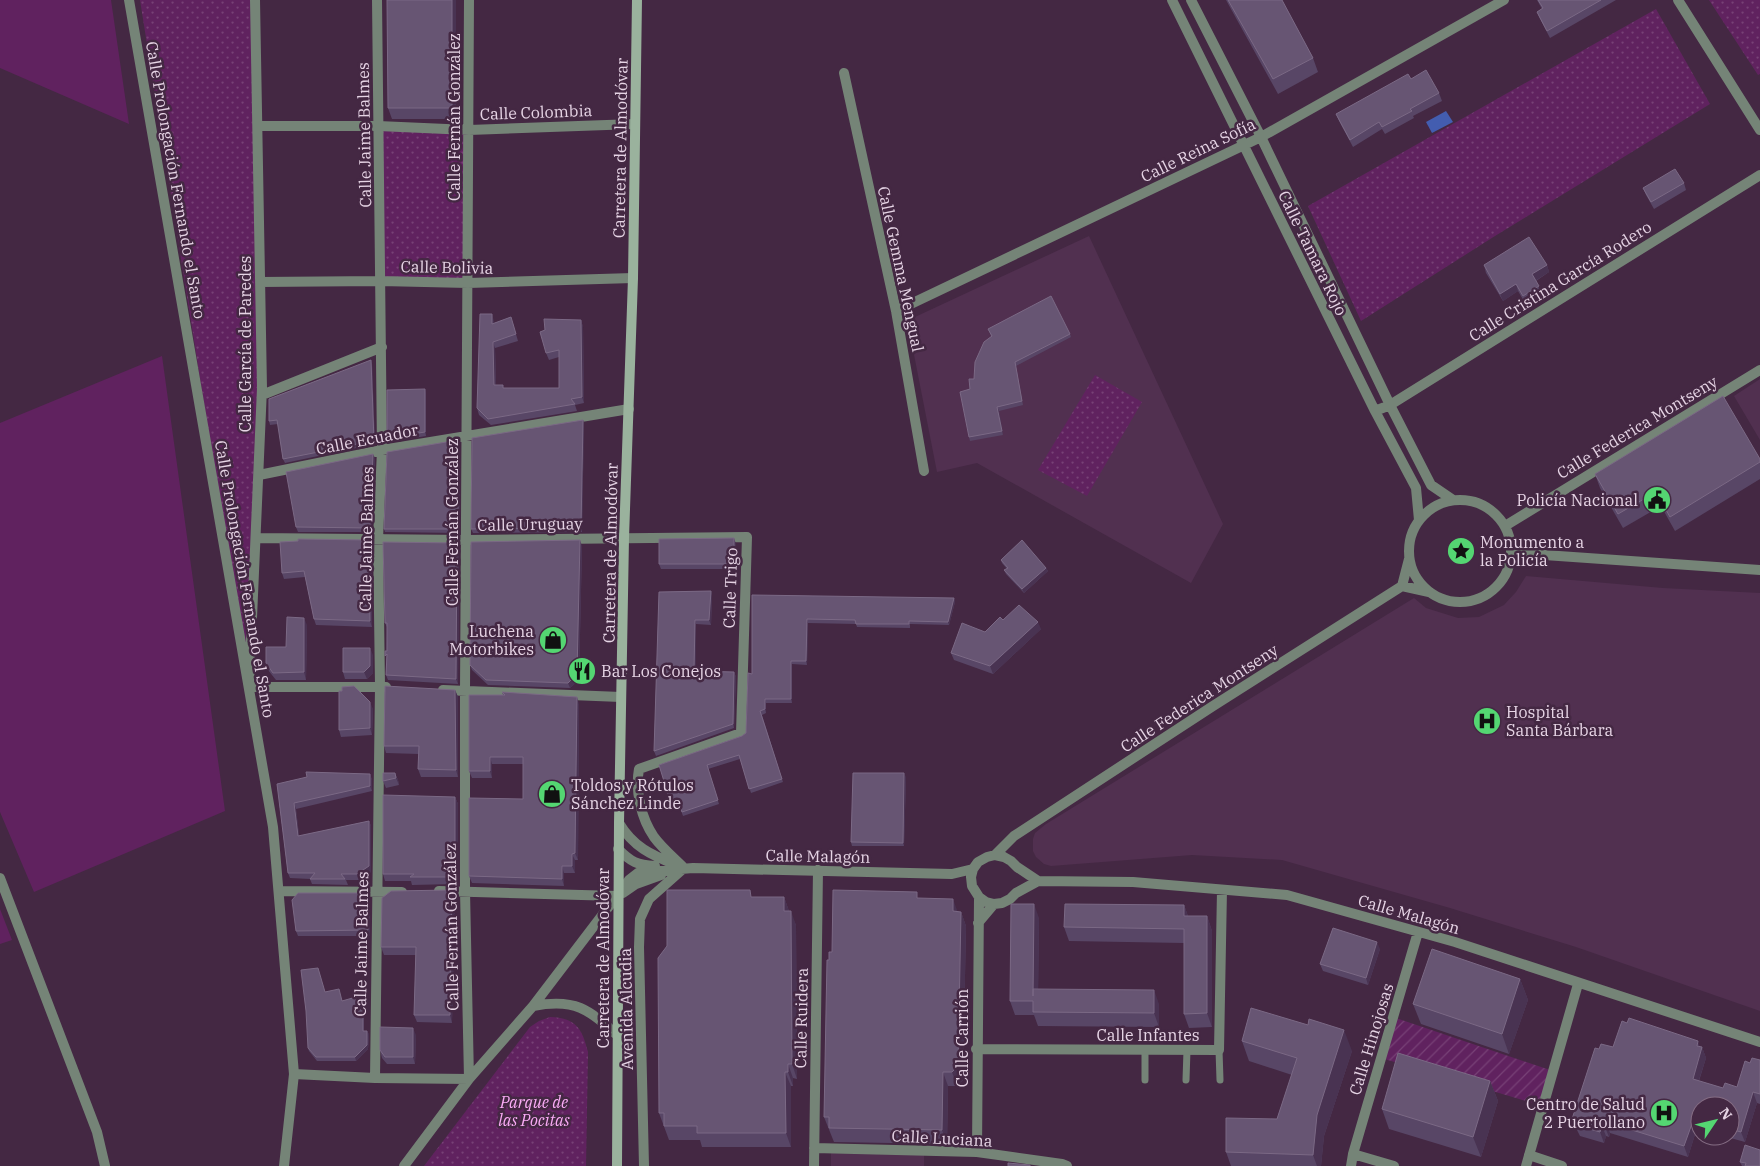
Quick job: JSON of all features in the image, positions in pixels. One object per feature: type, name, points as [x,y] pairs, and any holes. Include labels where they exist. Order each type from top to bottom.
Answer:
[{"type":"main road","name":"Carretera de Almodóvar","points":[[617,1166],[618,849],[624,538],[633,278],[637,0]]},
{"type":"street","name":"Calle Prolongación Fernando el Santo","points":[[129,0],[273,827],[294,1074],[284,1166]]},
{"type":"street","name":"Calle García de Paredes","points":[[249,687],[262,395],[255,0]]},
{"type":"street","name":"Calle Jaime Balmes","points":[[375,1078],[380,686],[378,539],[382,450],[377,0]]},
{"type":"street","name":"Calle Fernán González","points":[[469,0],[465,691],[465,891],[469,1079]]},
{"type":"street","name":"Calle Tamara Rojo","points":[[1172,0],[1374,411],[1416,488],[1419,520]]},
{"type":"street","name":"Calle Tamara Rojo","points":[[1191,0],[1431,485],[1453,500]]},
{"type":"street","name":"Calle Reina Sofía","points":[[896,311],[1260,137],[1504,0]]},
{"type":"street","points":[[1678,0],[1760,130]]},
{"type":"street","name":"Calle Gemma Mengual","points":[[844,73],[896,311],[924,471]]},
{"type":"street","name":"Calle Colombia","points":[[258,126],[378,126],[469,130],[635,124]]},
{"type":"street","name":"Calle Cristina García Rodero","points":[[1374,411],[1390,405],[1760,175]]},
{"type":"street","name":"Calle Bolivia","points":[[260,282],[381,281],[468,283],[633,278]]},
{"type":"street","points":[[262,395],[382,347]]},
{"type":"street","name":"Calle Federica Montseny","points":[[1505,526],[1760,370]]},
{"type":"street","name":"Calle Ecuador","points":[[258,475],[382,450],[629,409]]},
{"type":"street","points":[[1453,500],[1473,502],[1491,510],[1505,526],[1511,545],[1510,565],[1501,583],[1486,596],[1467,603],[1447,601],[1429,592],[1402,586],[1409,558],[1410,538],[1419,520],[1434,507],[1453,500]]},
{"type":"street","name":"Calle Trigo","points":[[624,538],[747,536],[741,733],[639,769],[637,781],[644,818],[654,837],[684,868]]},
{"type":"street","name":"Calle Uruguay","points":[[256,538],[467,540],[624,538]]},
{"type":"street","points":[[1511,545],[1530,554],[1760,570]]},
{"type":"street","points":[[1510,565],[1530,554]]},
{"type":"street","points":[[1409,558],[1416,577],[1429,592]]},
{"type":"street","name":"Calle Federica Montseny","points":[[995,855],[1014,836],[1402,586]]},
{"type":"street","points":[[249,687],[380,686],[399,688]]},
{"type":"street","points":[[436,690],[621,697]]},
{"type":"street","name":"Calle Malagón","points":[[619,823],[626,835],[649,854],[684,868]]},
{"type":"street","points":[[1014,836],[1014,864],[1020,877],[1016,893]]},
{"type":"street","name":"Calle Malagón","points":[[618,849],[630,861],[643,866],[952,874],[973,869],[978,862],[995,855]]},
{"type":"street","points":[[995,855],[1004,856],[1038,881]]},
{"type":"street","name":"Calle Malagón","points":[[404,1166],[469,1079],[533,1006],[629,880],[638,873],[684,868]]},
{"type":"street","name":"Avenida Alcudia","points":[[644,1166],[640,920],[649,899],[684,868]]},
{"type":"street","points":[[972,886],[973,869]]},
{"type":"street","name":"Calle Ruidera","points":[[814,1166],[818,870]]},
{"type":"street","name":"Calle Malagón","points":[[952,874],[972,886],[979,897]]},
{"type":"street","points":[[0,878],[97,1132],[104,1166]]},
{"type":"street","name":"Calle Malagón","points":[[994,904],[1010,899],[1016,893],[1038,881],[1133,882],[1287,895],[1455,942],[1578,984],[1760,1042]]},
{"type":"street","name":"Calle Infantes","points":[[976,1049],[1219,1050],[1222,890]]},
{"type":"street","points":[[279,891],[465,891],[618,896]]},
{"type":"street","points":[[978,923],[994,904],[986,902],[979,897]]},
{"type":"street","name":"Calle Carrión","points":[[977,1152],[976,1049],[979,897]]},
{"type":"street","name":"Calle Hinojosas","points":[[1351,1166],[1418,932]]},
{"type":"street","points":[[1526,1166],[1578,984]]},
{"type":"street","points":[[533,1006],[552,1002],[578,1007],[593,1014],[618,1036]]},
{"type":"street","points":[[294,1074],[375,1078],[469,1079]]},
{"type":"street","name":"Calle Luciana","points":[[814,1148],[977,1152],[1064,1165]]},
{"type":"street","points":[[1353,1154],[1394,1166]]},
{"type":"street","points":[[1529,1155],[1562,1166]]},
{"type":"lane","points":[[1145,1050],[1145,1080]]},
{"type":"lane","points":[[1186,1080],[1187,1050]]},
{"type":"lane","points":[[1219,1050],[1220,1080]]},
{"type":"shaded area","points":[[1089,236],[1223,524],[1191,583],[977,463],[937,472],[909,329],[915,317]]},
{"type":"shaded area","points":[[1760,379],[1760,440],[1734,396]]},
{"type":"shaded area","name":"Hospital Santa Bárbara","points":[[1526,576],[1663,588],[1760,593],[1760,1011],[1576,947],[1450,908],[1282,860],[1192,855],[1051,866],[1044,864],[1036,857],[1033,851],[1033,839],[1035,833],[1046,824],[1414,598],[1426,608],[1458,618],[1479,617],[1504,605],[1516,592]]},
{"type":"shaded area","points":[[831,1153],[924,1155],[924,1166],[831,1166]]},
{"type":"green space","points":[[0,0],[111,0],[129,124],[0,68]]},
{"type":"green space","points":[[140,0],[255,0],[260,282],[249,687]]},
{"type":"green space","points":[[1709,0],[1760,0],[1760,74],[1758,75]]},
{"type":"green space","points":[[1656,9],[1710,104],[1361,321],[1308,206]]},
{"type":"green space","points":[[378,126],[469,130],[468,283],[381,281]]},
{"type":"green space","points":[[162,356],[225,811],[34,892],[0,812],[0,423]]},
{"type":"green space","points":[[1095,375],[1142,402],[1087,496],[1038,470]]},
{"type":"green space","points":[[0,909],[12,940],[0,944]]},
{"type":"green space","name":"Parque de las Pocitas","points":[[550,1017],[572,1022],[580,1031],[588,1052],[586,1166],[424,1166],[530,1027]]},
{"type":"green space","points":[[1393,1017],[1553,1071],[1543,1106],[1381,1058]]},
{"type":"water","points":[[1446,111],[1453,122],[1432,133],[1426,122]]},
{"type":"building","points":[[387,0],[452,0],[452,108],[388,108]]},
{"type":"building","points":[[1228,0],[1282,0],[1313,58],[1273,79]]},
{"type":"building","points":[[1538,0],[1601,0],[1547,31],[1537,12],[1543,8]]},
{"type":"building","points":[[1426,70],[1439,93],[1410,109],[1412,111],[1382,127],[1379,122],[1350,140],[1336,114],[1408,74],[1411,79]]},
{"type":"building","points":[[1675,169],[1684,183],[1651,202],[1643,188]]},
{"type":"building","points":[[1529,237],[1547,265],[1532,274],[1539,286],[1523,296],[1516,284],[1500,294],[1484,265]]},
{"type":"building","points":[[1051,296],[1070,334],[1015,362],[1022,401],[997,407],[1002,431],[969,437],[960,392],[970,389],[969,379],[974,379],[975,362],[984,342],[992,336],[988,329]]},
{"type":"building","points":[[480,314],[492,314],[492,324],[511,317],[516,334],[493,342],[494,385],[503,385],[503,388],[559,388],[559,350],[546,353],[540,332],[545,330],[544,319],[581,320],[582,397],[571,399],[575,404],[488,419],[477,408]]},
{"type":"building","points":[[371,360],[374,441],[283,459],[277,420],[269,421],[269,399]]},
{"type":"building","points":[[425,389],[425,432],[387,438],[387,390]]},
{"type":"building","points":[[1723,396],[1760,462],[1670,517],[1656,492],[1618,514],[1595,474]]},
{"type":"building","points":[[583,420],[581,528],[471,529],[472,438]]},
{"type":"building","points":[[458,440],[458,529],[384,529],[387,452]]},
{"type":"building","points":[[373,454],[370,528],[296,527],[286,472]]},
{"type":"building","points":[[734,538],[734,564],[659,564],[659,539]]},
{"type":"building","points":[[298,539],[369,540],[370,621],[314,619],[304,571],[282,573],[280,542],[298,541]]},
{"type":"building","points":[[580,540],[577,674],[568,683],[486,680],[470,665],[471,542]]},
{"type":"building","points":[[1022,540],[1046,568],[1022,589],[1004,570],[1008,568],[1001,560]]},
{"type":"building","points":[[383,542],[457,543],[456,679],[386,675],[387,623],[385,623]]},
{"type":"building","points":[[711,591],[709,620],[695,620],[694,671],[734,672],[733,724],[654,751],[659,592]]},
{"type":"building","points":[[752,595],[954,598],[948,622],[909,621],[909,624],[856,624],[855,620],[807,619],[806,661],[791,661],[791,699],[765,699],[765,709],[760,711],[782,779],[749,789],[739,755],[707,765],[718,800],[682,812],[678,802],[671,804],[659,765],[746,733],[748,673],[752,674]]},
{"type":"building","points":[[1019,605],[1038,622],[990,666],[951,653],[962,623],[985,632],[1000,617],[1003,620]]},
{"type":"building","points":[[287,617],[304,618],[304,672],[273,673],[266,663],[266,647],[286,647]]},
{"type":"building","points":[[343,648],[370,648],[370,666],[364,672],[343,672]]},
{"type":"building","points":[[354,686],[370,702],[370,728],[339,730],[339,691],[342,691],[342,687]]},
{"type":"building","points":[[385,686],[455,690],[456,770],[418,769],[419,746],[384,746]]},
{"type":"building","points":[[502,692],[577,697],[575,853],[572,854],[572,866],[562,866],[562,879],[469,876],[469,798],[523,799],[523,757],[490,757],[490,771],[469,771],[469,695],[505,695]]},
{"type":"building","points":[[306,772],[370,774],[370,786],[294,803],[298,836],[369,821],[369,866],[357,874],[341,874],[345,879],[310,879],[315,873],[288,873],[277,784],[307,777]]},
{"type":"building","points":[[383,773],[395,773],[396,778],[383,781]]},
{"type":"building","points":[[853,773],[904,773],[903,843],[851,842]]},
{"type":"building","points":[[383,795],[455,797],[455,875],[453,877],[410,877],[414,874],[383,874]]},
{"type":"building","points":[[452,890],[450,1015],[414,1015],[416,947],[381,947],[382,898],[391,891]]},
{"type":"building","points":[[667,890],[750,890],[751,897],[784,897],[784,911],[791,911],[792,1064],[788,1064],[788,1072],[785,1072],[786,1133],[697,1133],[697,1126],[664,1126],[664,1113],[659,1113],[658,958],[667,946]]},
{"type":"building","points":[[833,890],[917,892],[917,898],[953,899],[953,911],[961,912],[958,1066],[952,1072],[943,1072],[942,1130],[829,1128],[829,1117],[824,1117],[827,960],[829,960],[829,952],[832,952]]},
{"type":"building","points":[[298,893],[358,893],[368,905],[368,930],[296,931],[292,900]]},
{"type":"building","points":[[1011,904],[1034,904],[1033,989],[1154,990],[1154,1013],[1033,1012],[1033,1001],[1010,1001]]},
{"type":"building","points":[[1065,904],[1184,905],[1184,916],[1207,916],[1207,1013],[1184,1014],[1184,929],[1064,927]]},
{"type":"building","points":[[1333,928],[1377,942],[1366,978],[1320,964]]},
{"type":"building","points":[[1432,949],[1520,979],[1502,1034],[1413,1004]]},
{"type":"building","points":[[318,968],[325,992],[339,989],[342,1001],[363,995],[363,1031],[367,1031],[367,1045],[355,1057],[316,1057],[308,1048],[301,970]]},
{"type":"building","points":[[1251,1008],[1308,1025],[1309,1019],[1344,1030],[1317,1115],[1313,1155],[1226,1152],[1226,1118],[1277,1119],[1297,1058],[1242,1041]]},
{"type":"building","points":[[1629,1018],[1698,1041],[1697,1046],[1702,1047],[1693,1079],[1723,1088],[1725,1083],[1737,1087],[1745,1061],[1750,1063],[1752,1058],[1760,1060],[1760,1094],[1753,1092],[1741,1132],[1740,1096],[1690,1096],[1690,1129],[1684,1146],[1606,1122],[1605,1127],[1602,1126],[1600,1132],[1576,1125],[1577,1120],[1572,1119],[1595,1048],[1599,1049],[1601,1044],[1613,1047],[1622,1021],[1627,1023]]},
{"type":"building","points":[[380,1027],[413,1028],[413,1057],[385,1057],[380,1050]]},
{"type":"building","points":[[1398,1053],[1490,1081],[1473,1137],[1382,1109]]},
{"type":"building","points":[[1745,1145],[1760,1150],[1760,1166],[1745,1166],[1746,1163],[1740,1162]]},
{"type":"building","points":[[1008,1163],[1030,1165],[1030,1166],[1008,1166]]},
{"type":"place","name":"Policía Nacional","points":[[1657,500]]},
{"type":"place","name":"Monumento a la Policía","points":[[1461,551]]},
{"type":"place","name":"Luchena Motorbikes","points":[[553,640]]},
{"type":"place","name":"Bar Los Conejos","points":[[582,671]]},
{"type":"place","name":"Hospital Santa Bárbara","points":[[1487,721]]},
{"type":"place","name":"Toldos y Rótulos Sánchez Linde","points":[[552,794]]},
{"type":"place","name":"Centro de Salud 2 Puertollano","points":[[1664,1113]]}]
